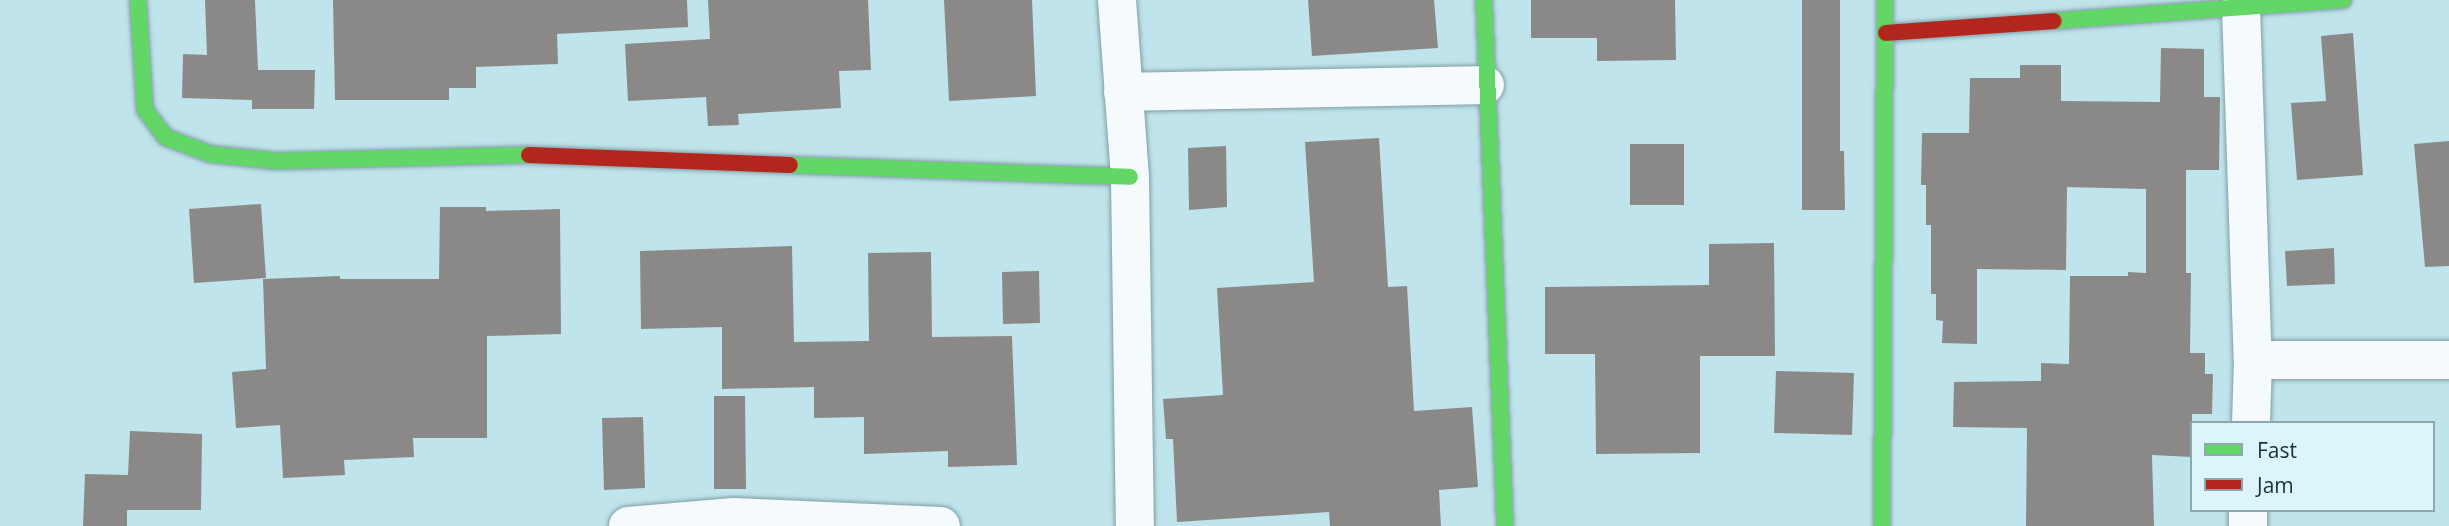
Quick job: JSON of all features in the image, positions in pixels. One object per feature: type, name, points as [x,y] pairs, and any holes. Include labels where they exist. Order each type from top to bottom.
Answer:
[{"type":"street","points":[[138,0],[145,110],[165,137],[210,154],[276,161],[526,155],[1130,177]]},
{"type":"street","points":[[1117,0],[1130,177],[1135,526]]},
{"type":"street","points":[[1483,0],[1506,526]]},
{"type":"street","points":[[1882,526],[1885,0]]},
{"type":"street","points":[[1886,33],[2343,0]]},
{"type":"street","points":[[2241,7],[2253,360],[2251,421]]},
{"type":"street","points":[[1123,92],[1485,85]]},
{"type":"street","points":[[2253,360],[2449,360]]},
{"type":"street","points":[[628,526],[734,517],[941,526]]},
{"type":"building","points":[[205,0],[255,0],[258,70],[315,70],[314,109],[252,109],[252,100],[182,98],[183,54],[207,55]]},
{"type":"building","points":[[333,0],[687,0],[688,27],[557,34],[558,64],[476,67],[476,88],[449,88],[449,100],[335,100]]},
{"type":"building","points":[[708,0],[868,0],[871,70],[839,71],[841,108],[738,114],[739,125],[708,126],[706,97],[628,101],[625,44],[710,39]]},
{"type":"building","points":[[944,0],[1032,0],[1036,96],[949,101]]},
{"type":"building","points":[[1308,0],[1434,0],[1438,48],[1312,56]]},
{"type":"building","points":[[1531,0],[1675,0],[1676,60],[1597,61],[1597,38],[1531,38]]},
{"type":"building","points":[[1802,0],[1840,0],[1840,151],[1844,151],[1845,210],[1802,210]]},
{"type":"building","points":[[2353,33],[2363,175],[2297,180],[2291,103],[2326,101],[2321,36]]},
{"type":"building","points":[[2161,48],[2204,49],[2204,97],[2220,97],[2219,170],[2186,170],[2186,273],[2191,273],[2190,353],[2205,353],[2205,374],[2213,374],[2212,414],[2192,414],[2190,457],[2152,455],[2154,526],[2026,526],[2027,428],[1953,427],[1954,382],[2041,381],[2041,363],[2069,364],[2070,276],[2128,276],[2128,272],[2146,273],[2146,189],[2067,187],[2066,270],[1977,269],[1977,344],[1942,343],[1943,321],[1936,320],[1936,294],[1931,294],[1931,225],[1926,225],[1926,185],[1921,185],[1922,133],[1969,133],[1970,78],[2020,78],[2020,65],[2061,65],[2061,101],[2160,102]]},
{"type":"building","points":[[1379,138],[1388,287],[1407,286],[1414,411],[1472,407],[1478,487],[1439,490],[1441,526],[1330,526],[1329,512],[1177,522],[1173,439],[1166,439],[1163,399],[1223,395],[1217,288],[1314,282],[1305,142]]},
{"type":"building","points":[[2449,141],[2449,266],[2425,267],[2414,144]]},
{"type":"building","points":[[1630,144],[1684,144],[1684,205],[1630,205]]},
{"type":"building","points":[[1226,146],[1227,207],[1189,210],[1188,148]]},
{"type":"building","points":[[261,204],[266,278],[194,283],[189,209]]},
{"type":"building","points":[[440,207],[486,207],[486,211],[560,209],[561,334],[487,336],[487,438],[413,438],[414,457],[344,460],[345,475],[283,478],[280,425],[236,428],[232,372],[266,369],[263,279],[340,276],[340,279],[439,279]]},
{"type":"building","points":[[1774,243],[1775,356],[1700,356],[1700,453],[1596,454],[1595,354],[1545,354],[1545,287],[1709,285],[1709,244]]},
{"type":"building","points":[[792,246],[794,342],[869,341],[868,253],[931,252],[932,337],[1012,336],[1017,465],[948,467],[948,451],[864,454],[864,417],[814,418],[814,387],[722,389],[722,327],[641,329],[640,251]]},
{"type":"building","points":[[2334,248],[2335,284],[2287,286],[2285,251]]},
{"type":"building","points":[[1039,271],[1040,323],[1003,324],[1002,272]]},
{"type":"building","points":[[1776,371],[1854,373],[1852,435],[1774,433]]},
{"type":"building","points":[[714,396],[745,396],[746,489],[714,489]]},
{"type":"building","points":[[643,417],[645,488],[604,490],[602,418]]},
{"type":"building","points":[[130,431],[202,434],[201,510],[127,510],[127,526],[83,526],[85,474],[128,475]]},
{"type":"traffic: fast","points":[[138,0],[145,110],[165,137],[210,154],[276,161],[529,155]]},
{"type":"traffic: fast","points":[[1484,0],[1505,526]]},
{"type":"traffic: fast","points":[[1882,526],[1885,0]]},
{"type":"traffic: fast","points":[[2054,21],[2343,0]]},
{"type":"traffic: fast","points":[[790,165],[1130,177]]},
{"type":"traffic: jam","points":[[1886,33],[2054,21]]},
{"type":"traffic: jam","points":[[529,155],[790,165]]}]
